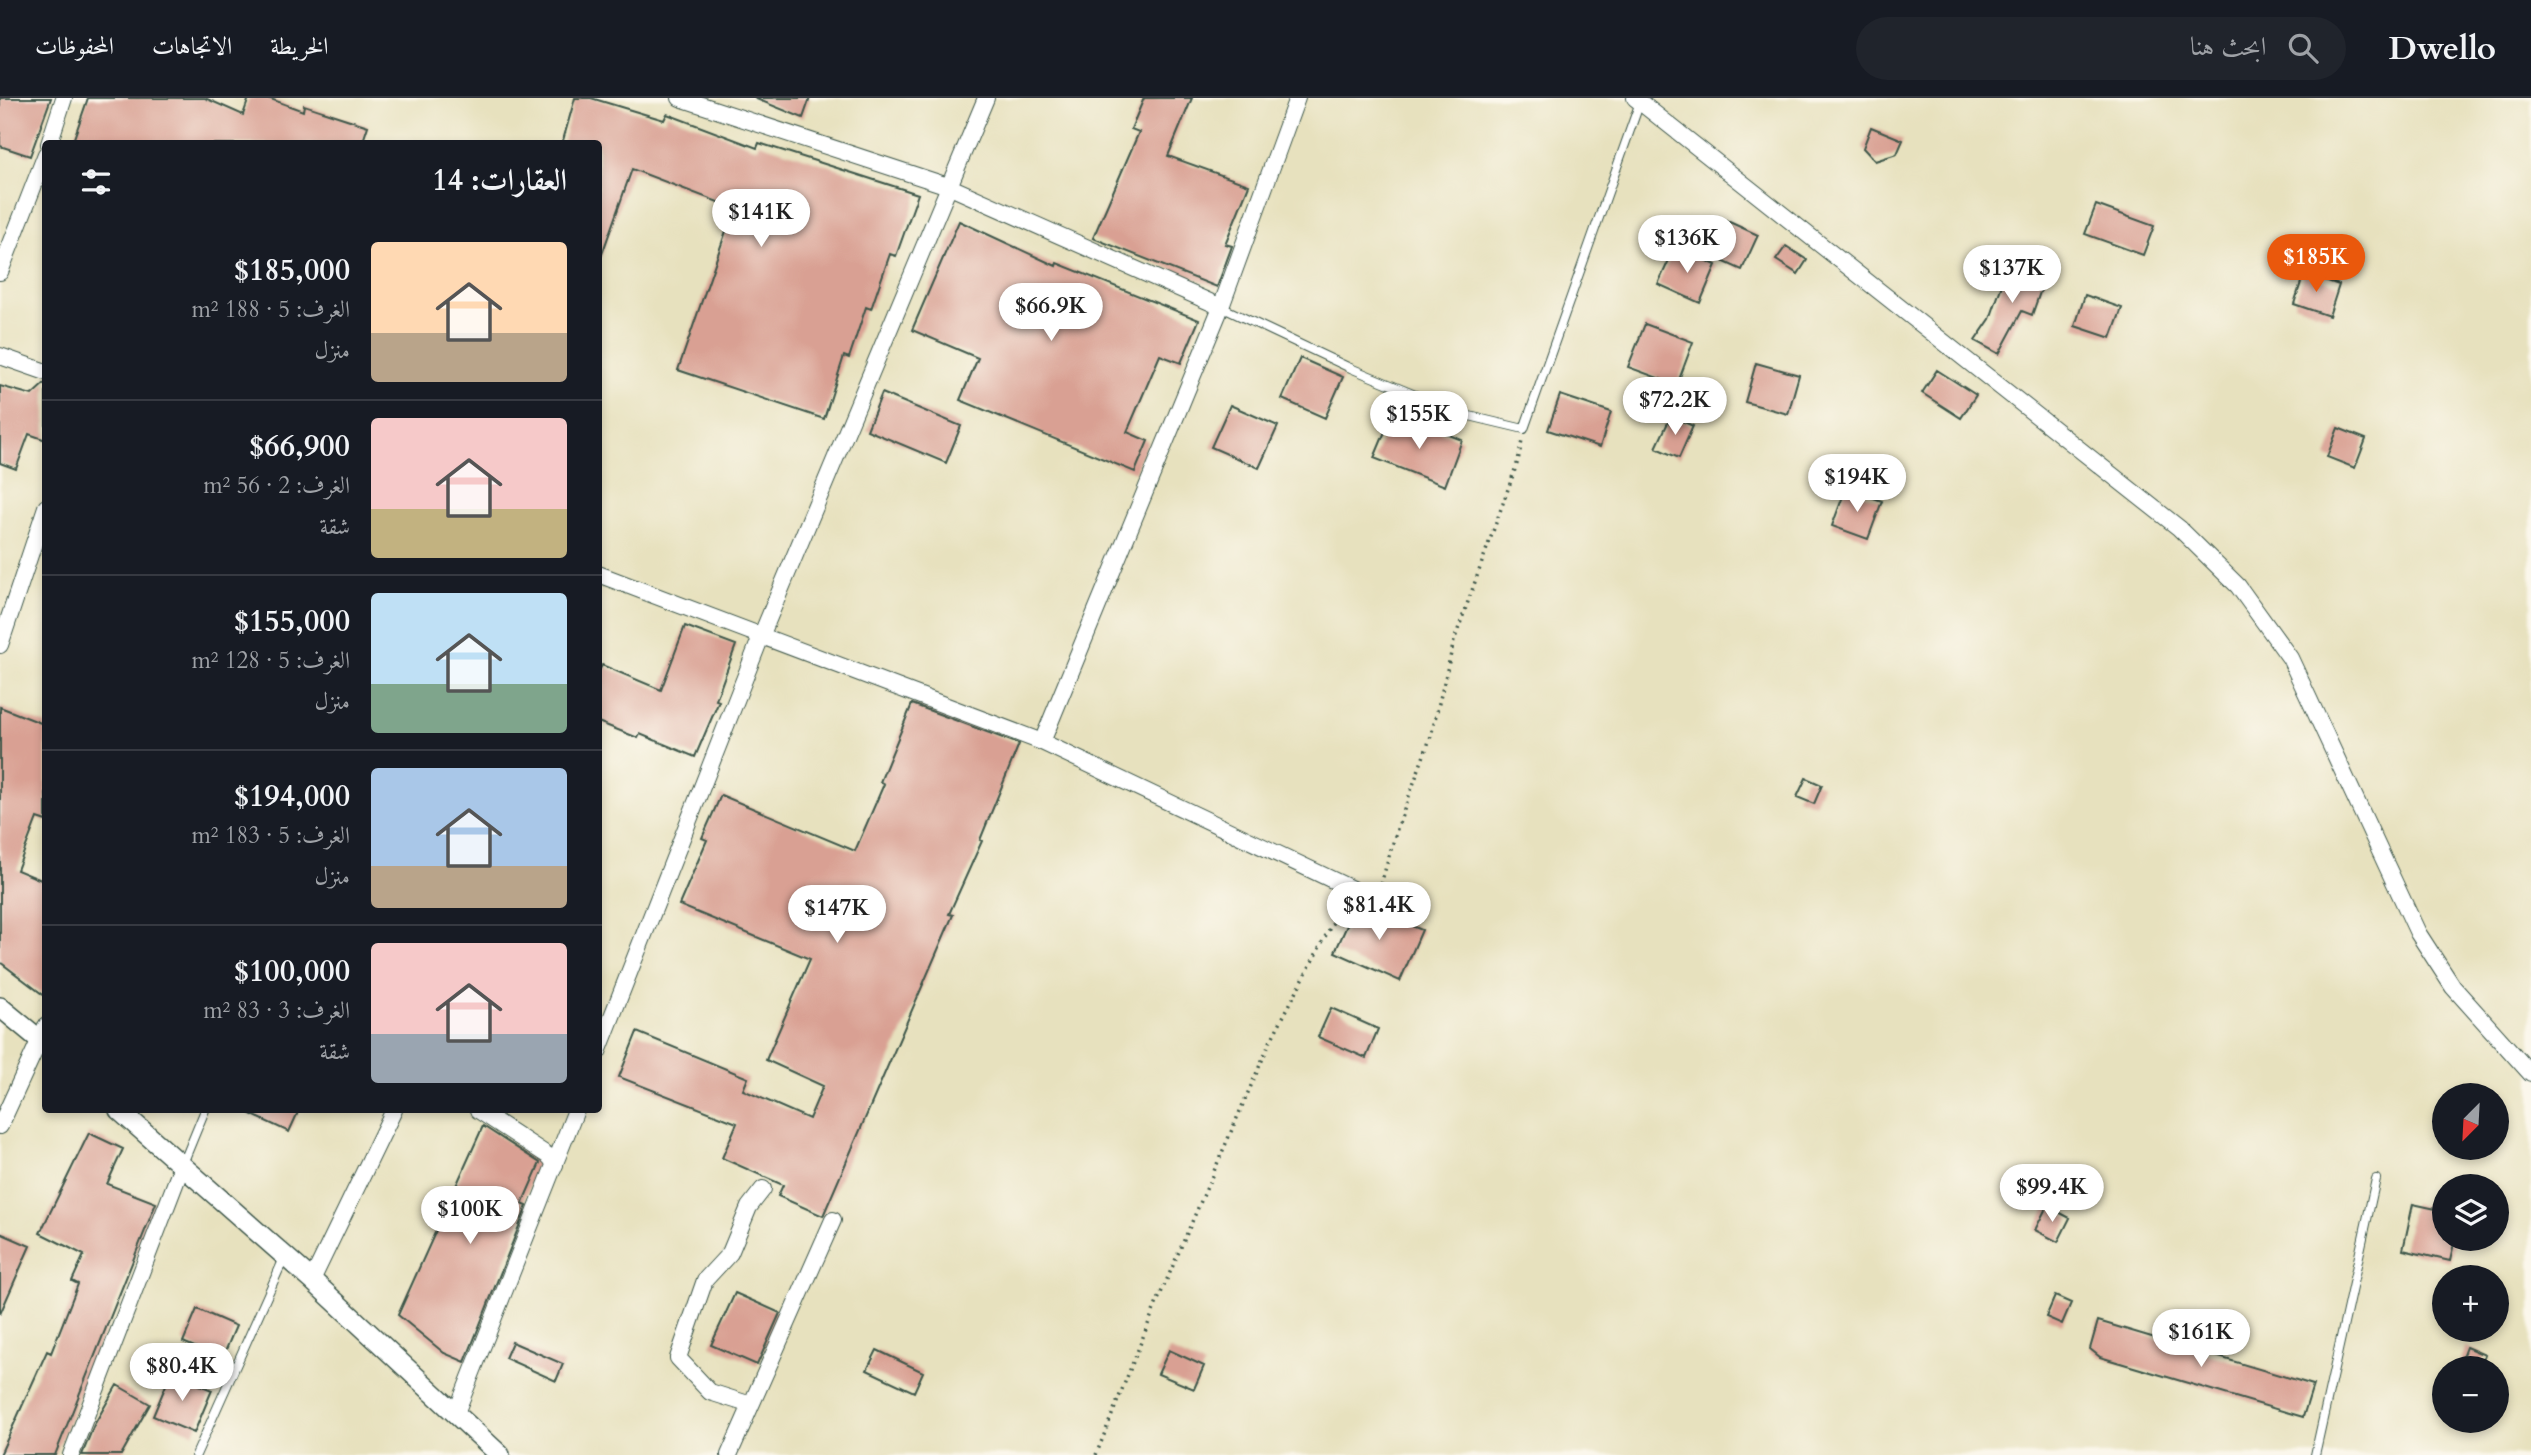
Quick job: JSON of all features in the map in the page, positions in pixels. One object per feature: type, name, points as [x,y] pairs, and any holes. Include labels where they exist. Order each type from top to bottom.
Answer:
[{"type":"street","points":[[50,140],[64,98]]},
{"type":"street","points":[[680,98],[948,186],[1221,307]]},
{"type":"street","points":[[602,1042],[762,634],[986,98]]},
{"type":"street","points":[[1042,743],[1221,307],[1297,98]]},
{"type":"street","points":[[1637,100],[2179,528],[2238,586],[2290,658],[2418,933],[2453,987],[2531,1074]]},
{"type":"street","points":[[0,272],[42,165]]},
{"type":"street","points":[[0,356],[42,371]]},
{"type":"street","points":[[0,645],[42,519]]},
{"type":"street","points":[[602,575],[762,634],[1042,743],[1377,901]]},
{"type":"street","points":[[0,1007],[42,1036]]},
{"type":"street","points":[[0,1126],[42,1041]]},
{"type":"street","points":[[122,1113],[312,1280],[500,1455]]},
{"type":"street","points":[[312,1280],[393,1113]]},
{"type":"street","points":[[483,1113],[550,1157],[555,1165]]},
{"type":"street","points":[[456,1413],[575,1113]]},
{"type":"street","points":[[71,1455],[182,1166]]},
{"type":"street","points":[[751,1405],[710,1392],[678,1358],[705,1280],[730,1253],[749,1207],[763,1189]]},
{"type":"street","points":[[729,1455],[833,1220]]},
{"type":"lane","points":[[1221,307],[1348,367],[1461,414],[1524,429],[1637,100]]},
{"type":"lane","points":[[182,1166],[204,1113]]},
{"type":"lane","points":[[2315,1455],[2376,1179]]},
{"type":"lane","points":[[196,1455],[285,1256]]},
{"type":"path","points":[[1377,901],[1397,829],[1431,736],[1454,641],[1518,461],[1524,429]]},
{"type":"path","points":[[1096,1455],[1155,1307],[1265,1053],[1336,916],[1338,895],[1328,878]]},
{"type":"building","points":[[0,98],[51,98],[30,156],[0,146]]},
{"type":"building","points":[[88,98],[205,98],[243,115],[249,98],[268,98],[303,111],[304,105],[368,126],[363,140],[73,140]]},
{"type":"building","points":[[575,98],[591,98],[664,120],[667,114],[757,148],[759,143],[918,194],[896,256],[890,254],[871,309],[866,307],[849,358],[844,356],[824,419],[678,370],[734,208],[632,169],[602,254],[602,140],[563,140]]},
{"type":"building","points":[[754,98],[810,98],[803,118]]},
{"type":"building","points":[[1144,98],[1192,98],[1168,156],[1249,185],[1225,244],[1232,246],[1217,287],[1093,238],[1139,132],[1131,129]]},
{"type":"building","points":[[1871,127],[1903,140],[1897,154],[1875,161],[1863,148]]},
{"type":"building","points":[[2096,205],[2154,226],[2143,255],[2085,234]]},
{"type":"building","points":[[1725,220],[1758,235],[1742,270],[1709,255]]},
{"type":"building","points":[[959,221],[1056,266],[1057,263],[1199,320],[1181,363],[1160,355],[1127,432],[1148,441],[1135,472],[960,400],[978,358],[912,330]]},
{"type":"building","points":[[1786,246],[1807,260],[1798,274],[1776,260]]},
{"type":"building","points":[[1675,247],[1716,265],[1700,303],[1658,284]]},
{"type":"building","points":[[2010,262],[2046,275],[2032,315],[2022,311],[1999,354],[1975,341],[1990,319]]},
{"type":"building","points":[[2304,273],[2339,285],[2329,316],[2294,304]]},
{"type":"building","points":[[2085,295],[2122,308],[2111,338],[2075,326]]},
{"type":"building","points":[[1645,324],[1693,342],[1677,385],[1628,367]]},
{"type":"building","points":[[1300,358],[1343,377],[1325,418],[1282,399]]},
{"type":"building","points":[[1756,363],[1799,375],[1788,414],[1745,402]]},
{"type":"building","points":[[1937,370],[1976,395],[1961,418],[1922,393]]},
{"type":"building","points":[[0,386],[32,395],[42,386],[42,439],[29,434],[16,469],[0,463]]},
{"type":"building","points":[[882,393],[961,426],[946,463],[867,430]]},
{"type":"building","points":[[1560,395],[1611,412],[1600,447],[1548,430]]},
{"type":"building","points":[[1230,405],[1278,426],[1259,468],[1211,447]]},
{"type":"building","points":[[1671,416],[1693,426],[1679,458],[1656,448]]},
{"type":"building","points":[[1411,420],[1462,440],[1445,486],[1374,458],[1389,422],[1405,429]]},
{"type":"building","points":[[2338,428],[2366,439],[2355,468],[2327,457]]},
{"type":"building","points":[[1846,488],[1882,501],[1868,539],[1832,526]]},
{"type":"building","points":[[685,626],[736,645],[716,700],[719,701],[695,757],[640,734],[638,738],[602,724],[602,665],[661,690]]},
{"type":"building","points":[[912,704],[1019,744],[980,840],[982,841],[949,914],[953,915],[823,1216],[778,1196],[783,1185],[722,1158],[737,1123],[619,1077],[637,1032],[748,1078],[743,1090],[809,1119],[823,1086],[766,1060],[810,959],[679,905],[707,840],[702,838],[721,795],[855,851],[884,784],[880,782]]},
{"type":"building","points":[[0,707],[42,723],[42,820],[37,818],[17,870],[42,880],[42,994],[0,962]]},
{"type":"building","points":[[1806,778],[1822,785],[1814,804],[1797,797]]},
{"type":"building","points":[[1357,903],[1422,930],[1400,981],[1335,952]]},
{"type":"building","points":[[1331,1008],[1378,1029],[1366,1058],[1318,1037]]},
{"type":"building","points":[[248,1113],[298,1113],[289,1132]]},
{"type":"building","points":[[483,1126],[540,1163],[522,1204],[527,1206],[465,1362],[444,1353],[398,1315]]},
{"type":"building","points":[[89,1133],[123,1149],[107,1184],[156,1203],[55,1455],[0,1455],[47,1351],[51,1353],[78,1284],[72,1281],[84,1255],[40,1233]]},
{"type":"building","points":[[2413,1204],[2432,1208],[2432,1251],[2452,1251],[2450,1261],[2403,1250]]},
{"type":"building","points":[[2047,1206],[2070,1218],[2058,1242],[2035,1230]]},
{"type":"building","points":[[0,1233],[30,1246],[0,1314]]},
{"type":"building","points":[[735,1293],[780,1313],[757,1365],[711,1345]]},
{"type":"building","points":[[2055,1296],[2071,1303],[2062,1324],[2046,1317]]},
{"type":"building","points":[[197,1309],[236,1326],[222,1359],[183,1342]]},
{"type":"building","points":[[2098,1321],[2313,1385],[2303,1417],[2100,1357],[2090,1349]]},
{"type":"building","points":[[512,1342],[563,1364],[556,1381],[505,1358]]},
{"type":"building","points":[[2466,1347],[2485,1355],[2485,1356],[2463,1356]]},
{"type":"building","points":[[877,1350],[923,1372],[914,1392],[867,1370]]},
{"type":"building","points":[[1169,1350],[1204,1366],[1194,1389],[1158,1374]]},
{"type":"building","points":[[171,1373],[212,1390],[194,1433],[153,1416]]},
{"type":"building","points":[[117,1385],[150,1404],[121,1455],[82,1455],[94,1425]]}]
